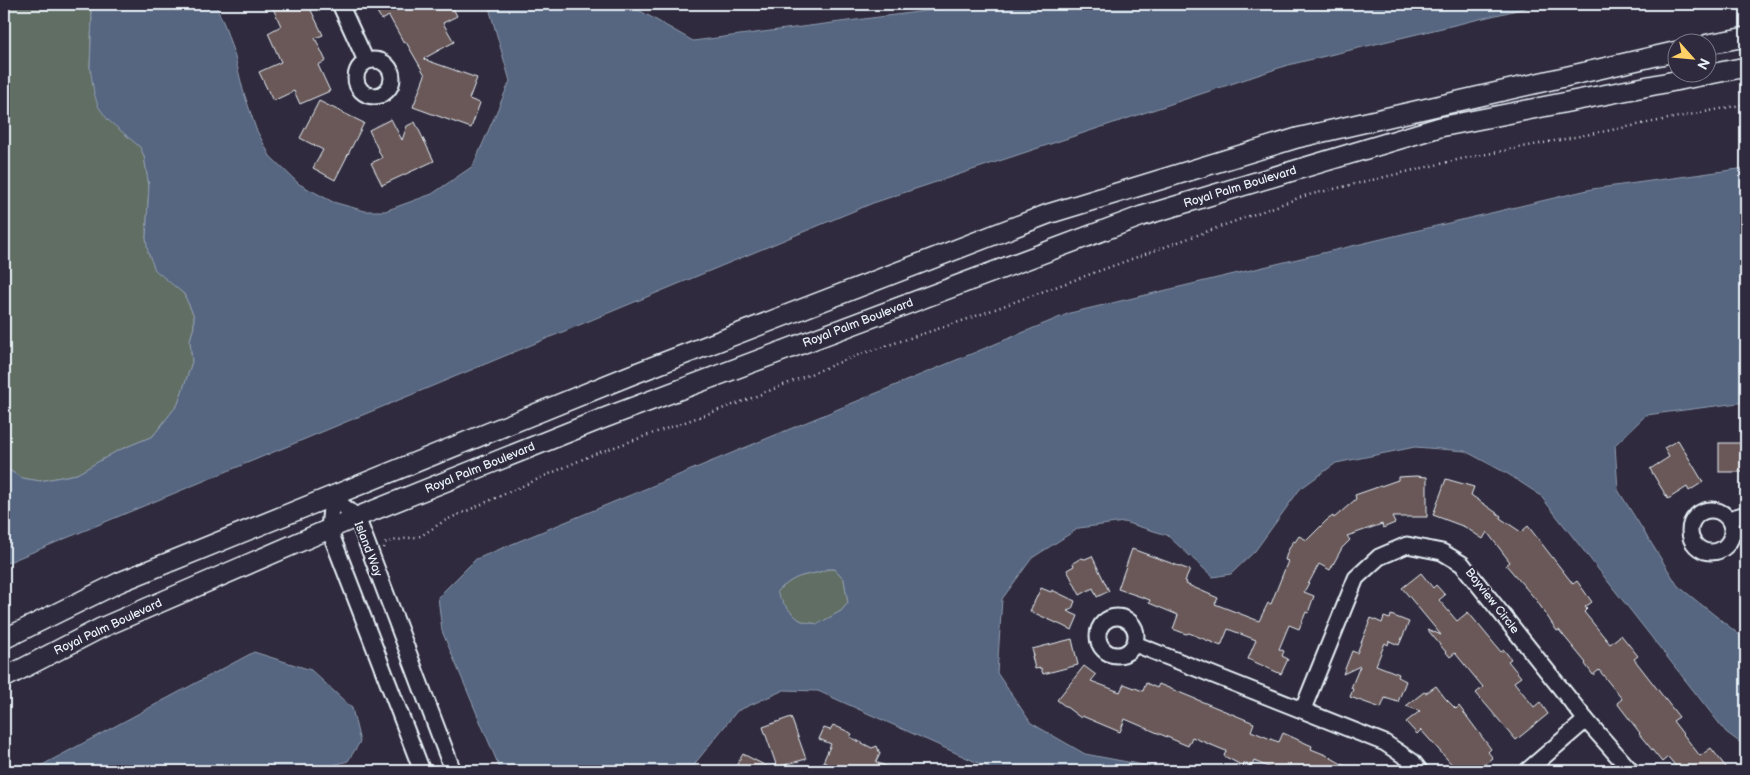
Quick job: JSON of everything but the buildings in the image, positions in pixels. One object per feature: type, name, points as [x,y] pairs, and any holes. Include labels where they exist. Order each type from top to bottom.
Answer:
[{"type":"main road","points":[[1718,42],[1746,36]]},
{"type":"main road","points":[[4,639],[120,582],[631,374],[1048,214],[1297,138],[1668,53]]},
{"type":"main road","name":"Royal Palm Boulevard","points":[[4,678],[101,628],[357,517],[599,420],[1142,216],[1440,127],[1746,67]]},
{"type":"street","points":[[340,4],[366,61]]},
{"type":"street","points":[[332,497],[330,529],[422,771]]},
{"type":"street","name":"Island Way","points":[[332,497],[357,517],[453,771]]},
{"type":"street","points":[[1729,519],[1746,514]]},
{"type":"street","name":"Bayview Circle","points":[[1303,709],[1356,578],[1379,557],[1407,545],[1442,552],[1462,564],[1586,720],[1631,771]]},
{"type":"street","points":[[1135,644],[1385,742],[1413,762],[1420,771]]},
{"type":"street","points":[[1527,771],[1586,720]]},
{"type":"path","points":[[382,553],[386,542],[421,536],[444,520],[592,455],[744,401],[855,356],[965,320],[1304,196],[1462,159],[1746,104]]},
{"type":"green space","points":[[4,4],[90,4],[92,18],[90,67],[126,133],[141,147],[144,156],[149,186],[146,238],[156,270],[184,294],[194,316],[194,327],[190,340],[192,362],[178,404],[153,436],[117,451],[77,474],[40,481],[22,478],[4,467]]},
{"type":"green space","points":[[827,569],[835,569],[844,579],[848,603],[841,611],[818,624],[799,619],[787,608],[776,592],[794,579]]},
{"type":"water","points":[[90,4],[215,4],[235,57],[243,90],[256,129],[270,156],[299,184],[333,202],[365,211],[385,211],[432,194],[473,166],[510,81],[488,4],[628,4],[693,41],[975,4],[1542,4],[1288,65],[873,203],[4,564],[4,467],[22,478],[40,481],[77,474],[117,451],[153,436],[178,404],[192,362],[190,340],[194,327],[194,316],[184,294],[155,270],[148,252],[146,238],[149,186],[144,156],[140,147],[108,120],[98,106],[94,93],[90,67],[92,18]]},
{"type":"water","points":[[1746,168],[1746,402],[1646,415],[1615,445],[1618,490],[1678,586],[1746,640],[1746,747],[1726,732],[1540,495],[1508,474],[1465,451],[1415,447],[1336,463],[1300,489],[1255,551],[1231,574],[1213,577],[1167,535],[1124,522],[1079,528],[1032,558],[1002,599],[997,673],[1031,723],[1085,754],[1175,771],[996,771],[818,691],[784,690],[737,711],[696,762],[692,771],[501,771],[442,631],[438,597],[476,559],[1070,313],[1592,189]],"holes":[[[827,569],[835,569],[844,579],[848,603],[841,611],[818,624],[799,619],[787,608],[778,594],[778,590],[794,579]]]},
{"type":"water","points":[[254,652],[311,670],[352,708],[360,742],[348,761],[312,771],[31,771]]}]
